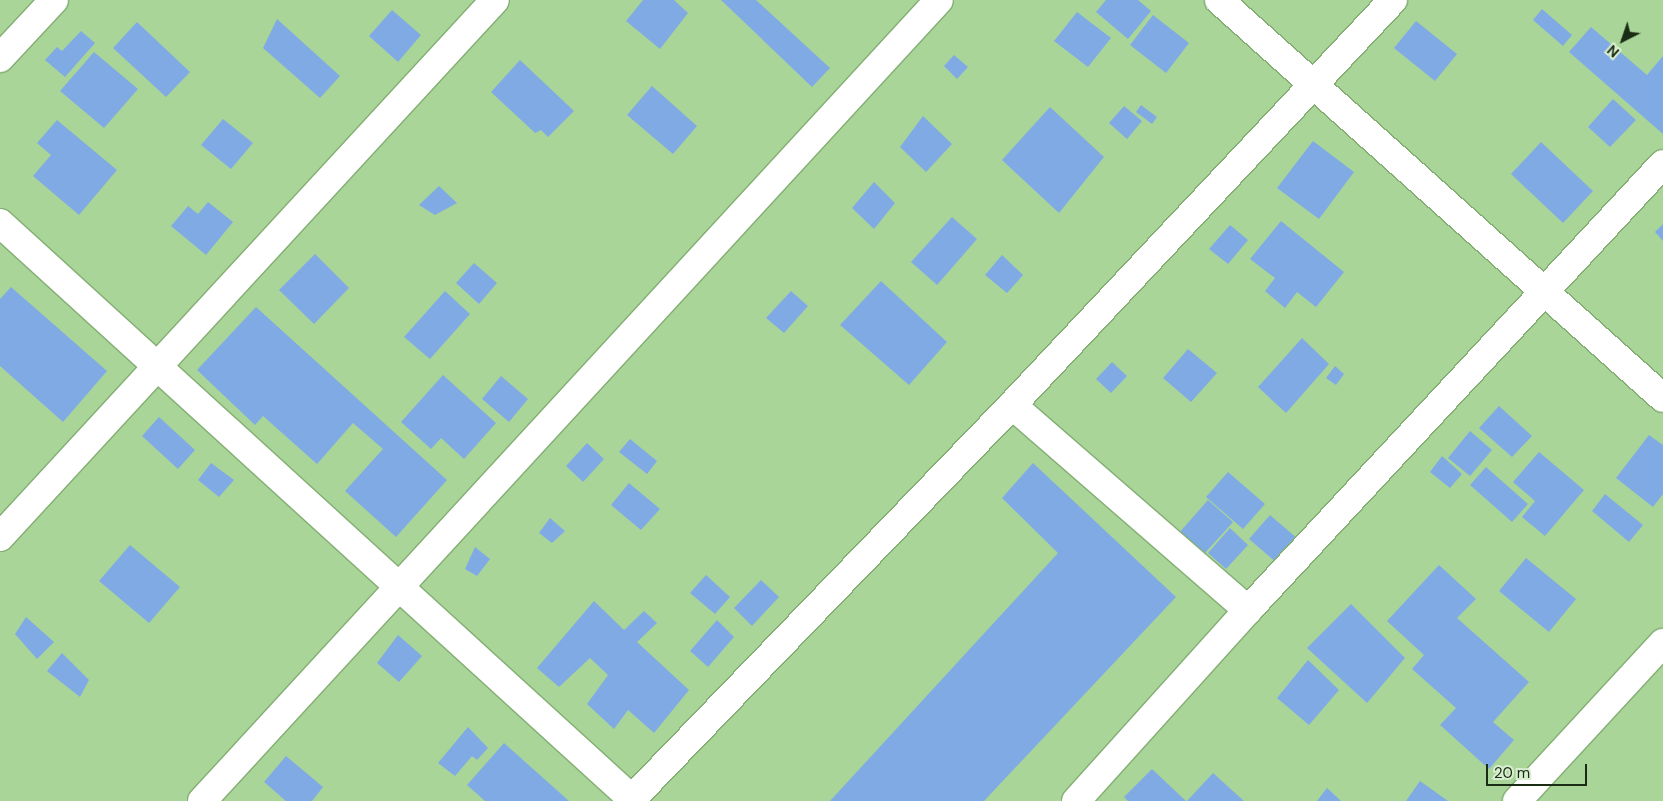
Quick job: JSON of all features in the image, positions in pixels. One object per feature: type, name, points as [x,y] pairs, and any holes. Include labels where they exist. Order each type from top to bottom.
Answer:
[{"type":"street","points":[[0,58],[54,0]]},
{"type":"street","points":[[0,537],[495,0]]},
{"type":"street","points":[[202,801],[398,585],[939,0]]},
{"type":"street","points":[[1219,0],[1663,398]]},
{"type":"street","points":[[0,223],[632,800],[1012,405],[1314,86],[1392,0]]},
{"type":"street","points":[[1076,801],[1248,610],[1663,164]]},
{"type":"street","points":[[1012,405],[1248,610]]},
{"type":"street","points":[[1517,801],[1663,643]]},
{"type":"building","points":[[643,0],[674,0],[688,13],[660,49],[626,21]]},
{"type":"building","points":[[721,0],[756,0],[830,68],[812,87]]},
{"type":"building","points":[[1106,0],[1138,0],[1151,11],[1128,39],[1096,12]]},
{"type":"building","points":[[1542,9],[1572,35],[1563,46],[1533,20]]},
{"type":"building","points":[[392,10],[421,35],[398,62],[369,36]]},
{"type":"building","points":[[1077,12],[1111,38],[1088,67],[1054,41]]},
{"type":"building","points":[[1153,15],[1189,43],[1166,73],[1130,45]]},
{"type":"building","points":[[277,19],[340,76],[320,98],[263,48]]},
{"type":"building","points":[[1416,21],[1457,54],[1435,81],[1394,48]]},
{"type":"building","points":[[137,22],[190,72],[166,97],[113,48]]},
{"type":"building","points":[[1591,27],[1647,75],[1663,56],[1663,134],[1569,52]]},
{"type":"building","points":[[81,31],[95,43],[65,77],[45,60],[57,47],[62,51]]},
{"type":"building","points":[[94,52],[138,89],[104,128],[60,91]]},
{"type":"building","points":[[954,55],[968,67],[957,79],[944,66]]},
{"type":"building","points":[[520,60],[574,111],[548,137],[541,130],[535,133],[491,92]]},
{"type":"building","points":[[652,86],[697,126],[673,154],[627,115]]},
{"type":"building","points":[[1613,99],[1636,120],[1610,147],[1588,127]]},
{"type":"building","points":[[1141,105],[1157,117],[1152,124],[1136,112]]},
{"type":"building","points":[[1124,106],[1142,121],[1127,139],[1109,123]]},
{"type":"building","points":[[1050,107],[1104,157],[1059,213],[1002,160]]},
{"type":"building","points":[[923,116],[952,144],[926,172],[900,147]]},
{"type":"building","points":[[223,119],[253,143],[231,169],[201,145]]},
{"type":"building","points":[[57,120],[117,170],[79,215],[33,176],[51,155],[37,143]]},
{"type":"building","points":[[1313,141],[1354,172],[1319,219],[1277,188]]},
{"type":"building","points":[[1541,142],[1593,191],[1563,223],[1511,174]]},
{"type":"building","points":[[874,182],[895,203],[874,229],[852,208]]},
{"type":"building","points":[[439,186],[457,203],[435,215],[419,205]]},
{"type":"building","points":[[208,202],[233,222],[206,255],[171,226],[188,206],[198,214]]},
{"type":"building","points":[[952,217],[977,239],[937,285],[911,262]]},
{"type":"building","points":[[1281,221],[1344,272],[1316,307],[1297,292],[1285,308],[1265,291],[1275,278],[1250,259]]},
{"type":"building","points":[[1663,224],[1663,241],[1655,232]]},
{"type":"building","points":[[1230,225],[1248,240],[1228,264],[1209,249]]},
{"type":"building","points":[[315,254],[349,288],[314,324],[279,290]]},
{"type":"building","points":[[1002,255],[1023,275],[1007,293],[985,275]]},
{"type":"building","points":[[474,263],[497,283],[479,304],[456,283]]},
{"type":"building","points":[[881,281],[947,342],[909,385],[840,325]]},
{"type":"building","points":[[11,287],[107,371],[63,422],[0,366],[0,299]]},
{"type":"building","points":[[445,291],[470,314],[430,359],[404,337]]},
{"type":"building","points":[[791,291],[808,306],[784,333],[766,318]]},
{"type":"building","points":[[256,307],[447,480],[396,537],[345,491],[383,449],[353,423],[317,464],[263,416],[255,425],[197,370]]},
{"type":"building","points":[[1302,338],[1329,364],[1286,413],[1258,387]]},
{"type":"building","points":[[1188,349],[1217,373],[1191,402],[1163,378]]},
{"type":"building","points":[[1112,362],[1127,376],[1111,393],[1096,379]]},
{"type":"building","points":[[1335,366],[1344,374],[1336,385],[1326,378]]},
{"type":"building","points":[[443,375],[496,423],[464,459],[441,438],[431,449],[401,422]]},
{"type":"building","points":[[501,376],[528,399],[509,422],[482,399]]},
{"type":"building","points":[[1499,406],[1532,436],[1512,457],[1479,428]]},
{"type":"building","points":[[159,417],[195,450],[178,469],[142,436]]},
{"type":"building","points":[[1470,431],[1492,450],[1470,476],[1448,458]]},
{"type":"building","points":[[1649,435],[1663,445],[1663,494],[1653,507],[1616,478]]},
{"type":"building","points":[[630,439],[657,461],[647,474],[619,452]]},
{"type":"building","points":[[587,443],[604,459],[583,482],[566,466]]},
{"type":"building","points":[[1539,452],[1584,490],[1545,536],[1522,517],[1535,501],[1513,482]]},
{"type":"building","points":[[1442,456],[1462,474],[1450,488],[1430,472]]},
{"type":"building","points":[[211,463],[234,480],[219,497],[198,480]]},
{"type":"building","points":[[1033,463],[1176,597],[984,801],[830,801],[1058,553],[1002,498]]},
{"type":"building","points":[[1486,467],[1528,504],[1512,522],[1470,485]]},
{"type":"building","points":[[1228,472],[1265,504],[1243,529],[1206,497]]},
{"type":"building","points":[[629,483],[660,509],[641,530],[611,505]]},
{"type":"building","points":[[1605,494],[1643,525],[1629,542],[1592,511]]},
{"type":"building","points":[[1208,500],[1233,522],[1204,554],[1179,533]]},
{"type":"building","points":[[1270,515],[1299,540],[1278,564],[1249,539]]},
{"type":"building","points":[[550,518],[565,531],[552,543],[539,533]]},
{"type":"building","points":[[1230,528],[1248,545],[1226,569],[1208,553]]},
{"type":"building","points":[[130,545],[180,587],[149,623],[99,581]]},
{"type":"building","points":[[475,547],[490,559],[477,576],[465,569]]},
{"type":"building","points":[[1526,558],[1576,599],[1549,632],[1499,591]]},
{"type":"building","points":[[1439,565],[1476,599],[1457,618],[1529,682],[1493,722],[1514,740],[1489,769],[1440,725],[1456,708],[1412,669],[1424,655],[1387,621]]},
{"type":"building","points":[[706,575],[730,597],[715,614],[690,593]]},
{"type":"building","points":[[761,580],[779,597],[752,626],[734,608]]},
{"type":"building","points":[[594,601],[624,630],[644,611],[657,623],[637,642],[689,690],[654,733],[628,710],[614,729],[587,704],[608,675],[590,658],[559,687],[537,668]]},
{"type":"building","points":[[1351,604],[1405,658],[1367,703],[1307,648]]},
{"type":"building","points":[[26,617],[54,642],[37,659],[15,634]]},
{"type":"building","points":[[717,620],[734,637],[708,667],[690,651]]},
{"type":"building","points":[[398,635],[422,656],[399,682],[377,663]]},
{"type":"building","points":[[62,653],[89,680],[80,697],[47,671]]},
{"type":"building","points":[[1308,660],[1339,690],[1309,725],[1277,698]]},
{"type":"building","points":[[468,727],[488,748],[477,760],[472,756],[455,776],[438,763]]},
{"type":"building","points":[[504,743],[569,801],[485,801],[467,785]]},
{"type":"building","points":[[286,756],[323,787],[312,801],[286,801],[264,782]]},
{"type":"building","points":[[1152,769],[1186,801],[1128,801],[1124,797]]},
{"type":"building","points":[[1213,773],[1244,801],[1187,801]]},
{"type":"building","points":[[1420,781],[1448,801],[1406,801]]},
{"type":"building","points":[[1327,788],[1341,801],[1317,801]]}]
